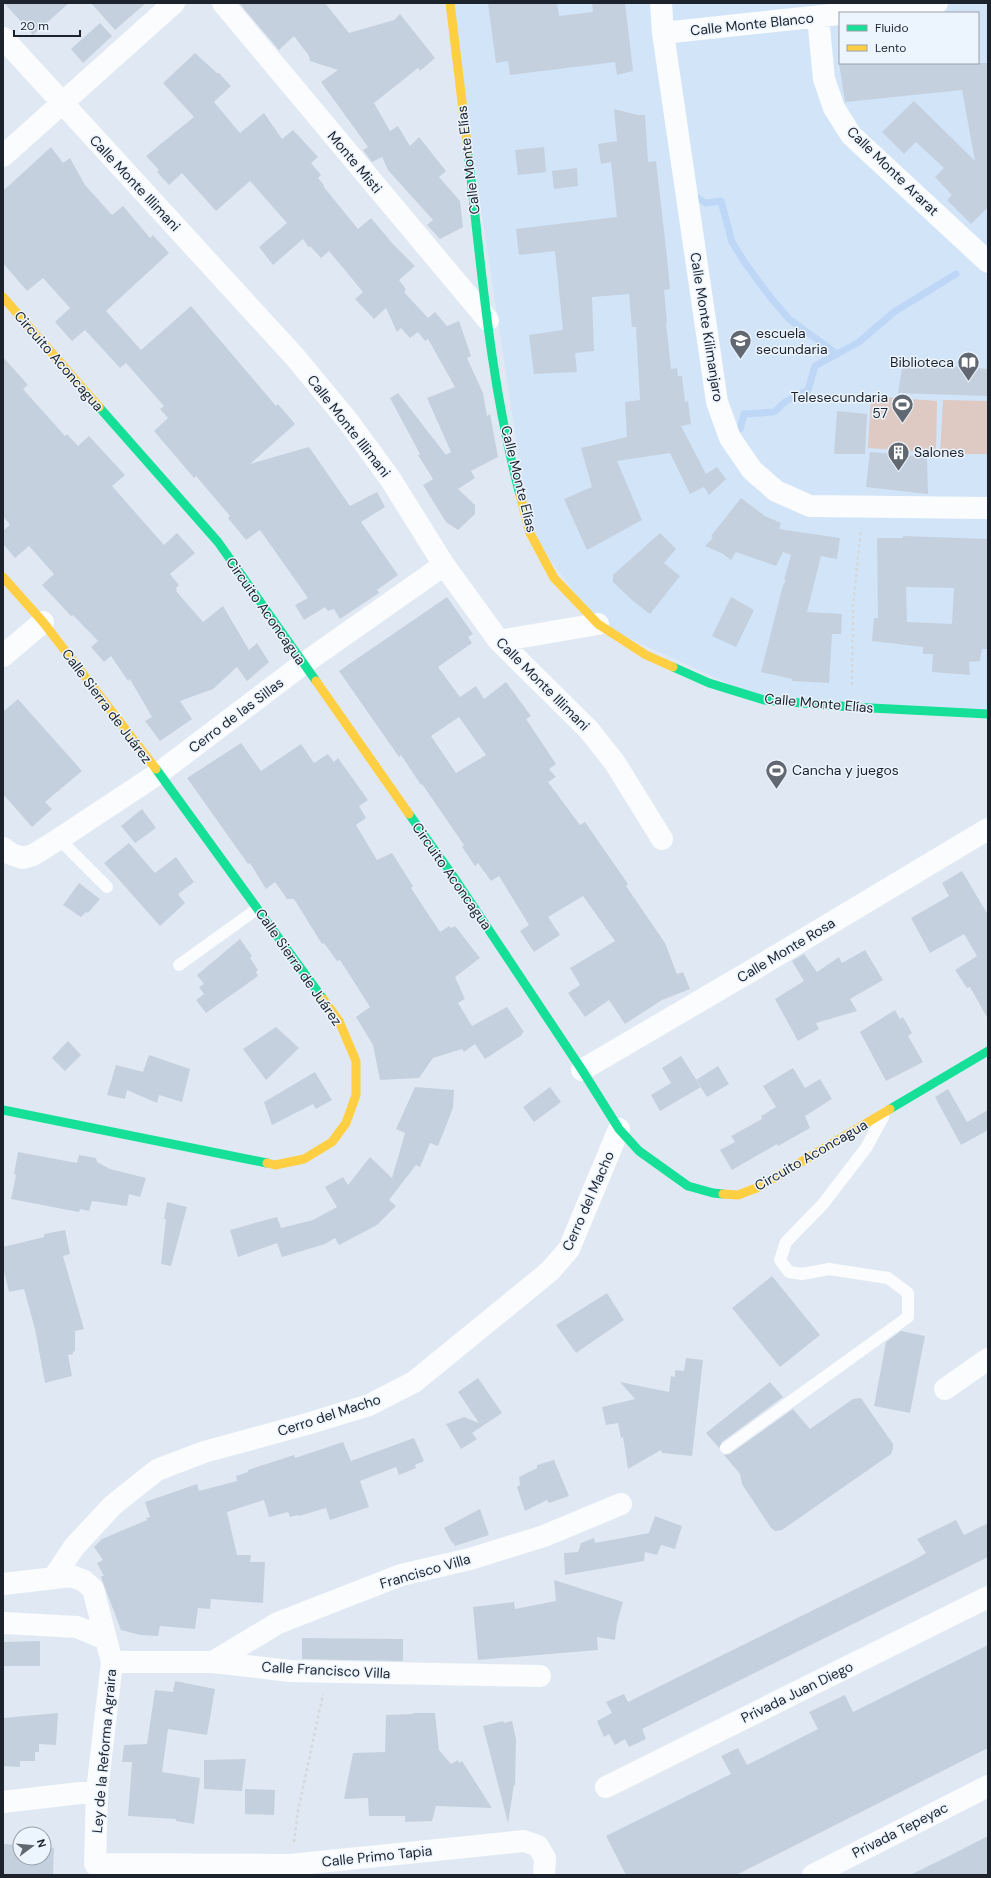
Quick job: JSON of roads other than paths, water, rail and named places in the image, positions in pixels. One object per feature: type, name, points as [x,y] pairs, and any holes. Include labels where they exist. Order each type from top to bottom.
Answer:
[{"type":"street","points":[[3,156],[174,3]]},
{"type":"street","name":"Monte Misti","points":[[223,3],[488,320]]},
{"type":"street","name":"Calle Monte Elías","points":[[450,3],[488,320],[500,401],[514,470],[530,533],[554,578],[598,624],[646,655],[709,683],[764,700],[852,707],[988,714]]},
{"type":"street","name":"Calle Monte Kilimanjaro","points":[[661,3],[663,33],[717,402],[730,438],[752,470],[776,490],[810,506],[988,508]]},
{"type":"street","points":[[858,12],[936,3]]},
{"type":"street","name":"Calle Monte Blanco","points":[[663,33],[839,14]]},
{"type":"street","name":"Calle Monte Ararat","points":[[818,16],[824,80],[834,108],[851,135],[988,262]]},
{"type":"street","name":"Calle Monte Illimani","points":[[3,38],[295,357],[348,421],[391,480],[444,565],[499,641],[589,730],[615,763],[662,839]]},
{"type":"street","name":"Circuito Aconcagua","points":[[3,298],[218,542],[453,876],[582,1070],[619,1129],[639,1151],[688,1186],[713,1193],[738,1195],[759,1188],[988,1052]]},
{"type":"street","name":"Cerro de las Sillas","points":[[3,848],[11,854],[23,858],[60,839],[159,774],[303,664],[444,565]]},
{"type":"street","name":"Calle Sierra de Juárez","points":[[3,577],[43,622],[159,774],[339,1021],[356,1061],[356,1095],[346,1123],[332,1142],[304,1159],[275,1165],[3,1110]]},
{"type":"street","points":[[3,656],[43,622]]},
{"type":"street","points":[[499,641],[598,624]]},
{"type":"street","name":"Calle Monte Rosa","points":[[582,1070],[988,829]]},
{"type":"street","name":"Cerro del Macho","points":[[54,1577],[74,1547],[113,1505],[157,1470],[204,1452],[307,1424],[369,1405],[414,1382],[550,1271],[569,1250],[619,1129]]},
{"type":"street","points":[[945,1389],[988,1358]]},
{"type":"street","name":"Francisco Villa","points":[[213,1662],[278,1623],[394,1578],[470,1559],[544,1536],[621,1504]]},
{"type":"street","points":[[3,1584],[72,1576],[84,1581],[93,1589],[112,1662]]},
{"type":"street","name":"Privada Juan Diego","points":[[606,1787],[988,1597]]},
{"type":"street","points":[[3,1623],[77,1626],[106,1639]]},
{"type":"street","name":"Calle Francisco Villa","points":[[112,1662],[213,1662],[290,1672],[540,1676]]},
{"type":"street","name":"Ley de la Reforma Agraira","points":[[95,1864],[97,1791],[112,1662]]},
{"type":"street","name":"Privada Tepeyac","points":[[813,1875],[988,1786]]},
{"type":"street","points":[[3,1802],[97,1791]]},
{"type":"street","name":"Calle Primo Tapia","points":[[95,1864],[290,1870],[524,1841],[538,1846],[545,1858],[544,1875]]},
{"type":"lane","points":[[60,839],[107,886]]},
{"type":"lane","points":[[179,965],[257,909]]},
{"type":"lane","points":[[726,1448],[908,1317],[908,1293],[888,1278],[829,1269],[802,1274],[789,1272],[780,1260],[786,1242],[823,1204],[866,1148],[886,1112]]},
{"type":"waterway","points":[[696,197],[706,203],[721,201],[732,242],[745,263],[771,298],[789,319],[837,354]]},
{"type":"waterway","points":[[740,429],[744,414],[774,412],[785,402],[808,390],[815,366],[859,342],[894,312],[956,274]]},
{"type":"place","name":"escuela secundaria","points":[[741,360]]},
{"type":"place","name":"Biblioteca","points":[[969,382]]},
{"type":"place","name":"Telesecundaria 57","points":[[903,424]]},
{"type":"place","name":"Salones","points":[[898,472]]},
{"type":"place","name":"Cancha y juegos","points":[[777,790]]}]
